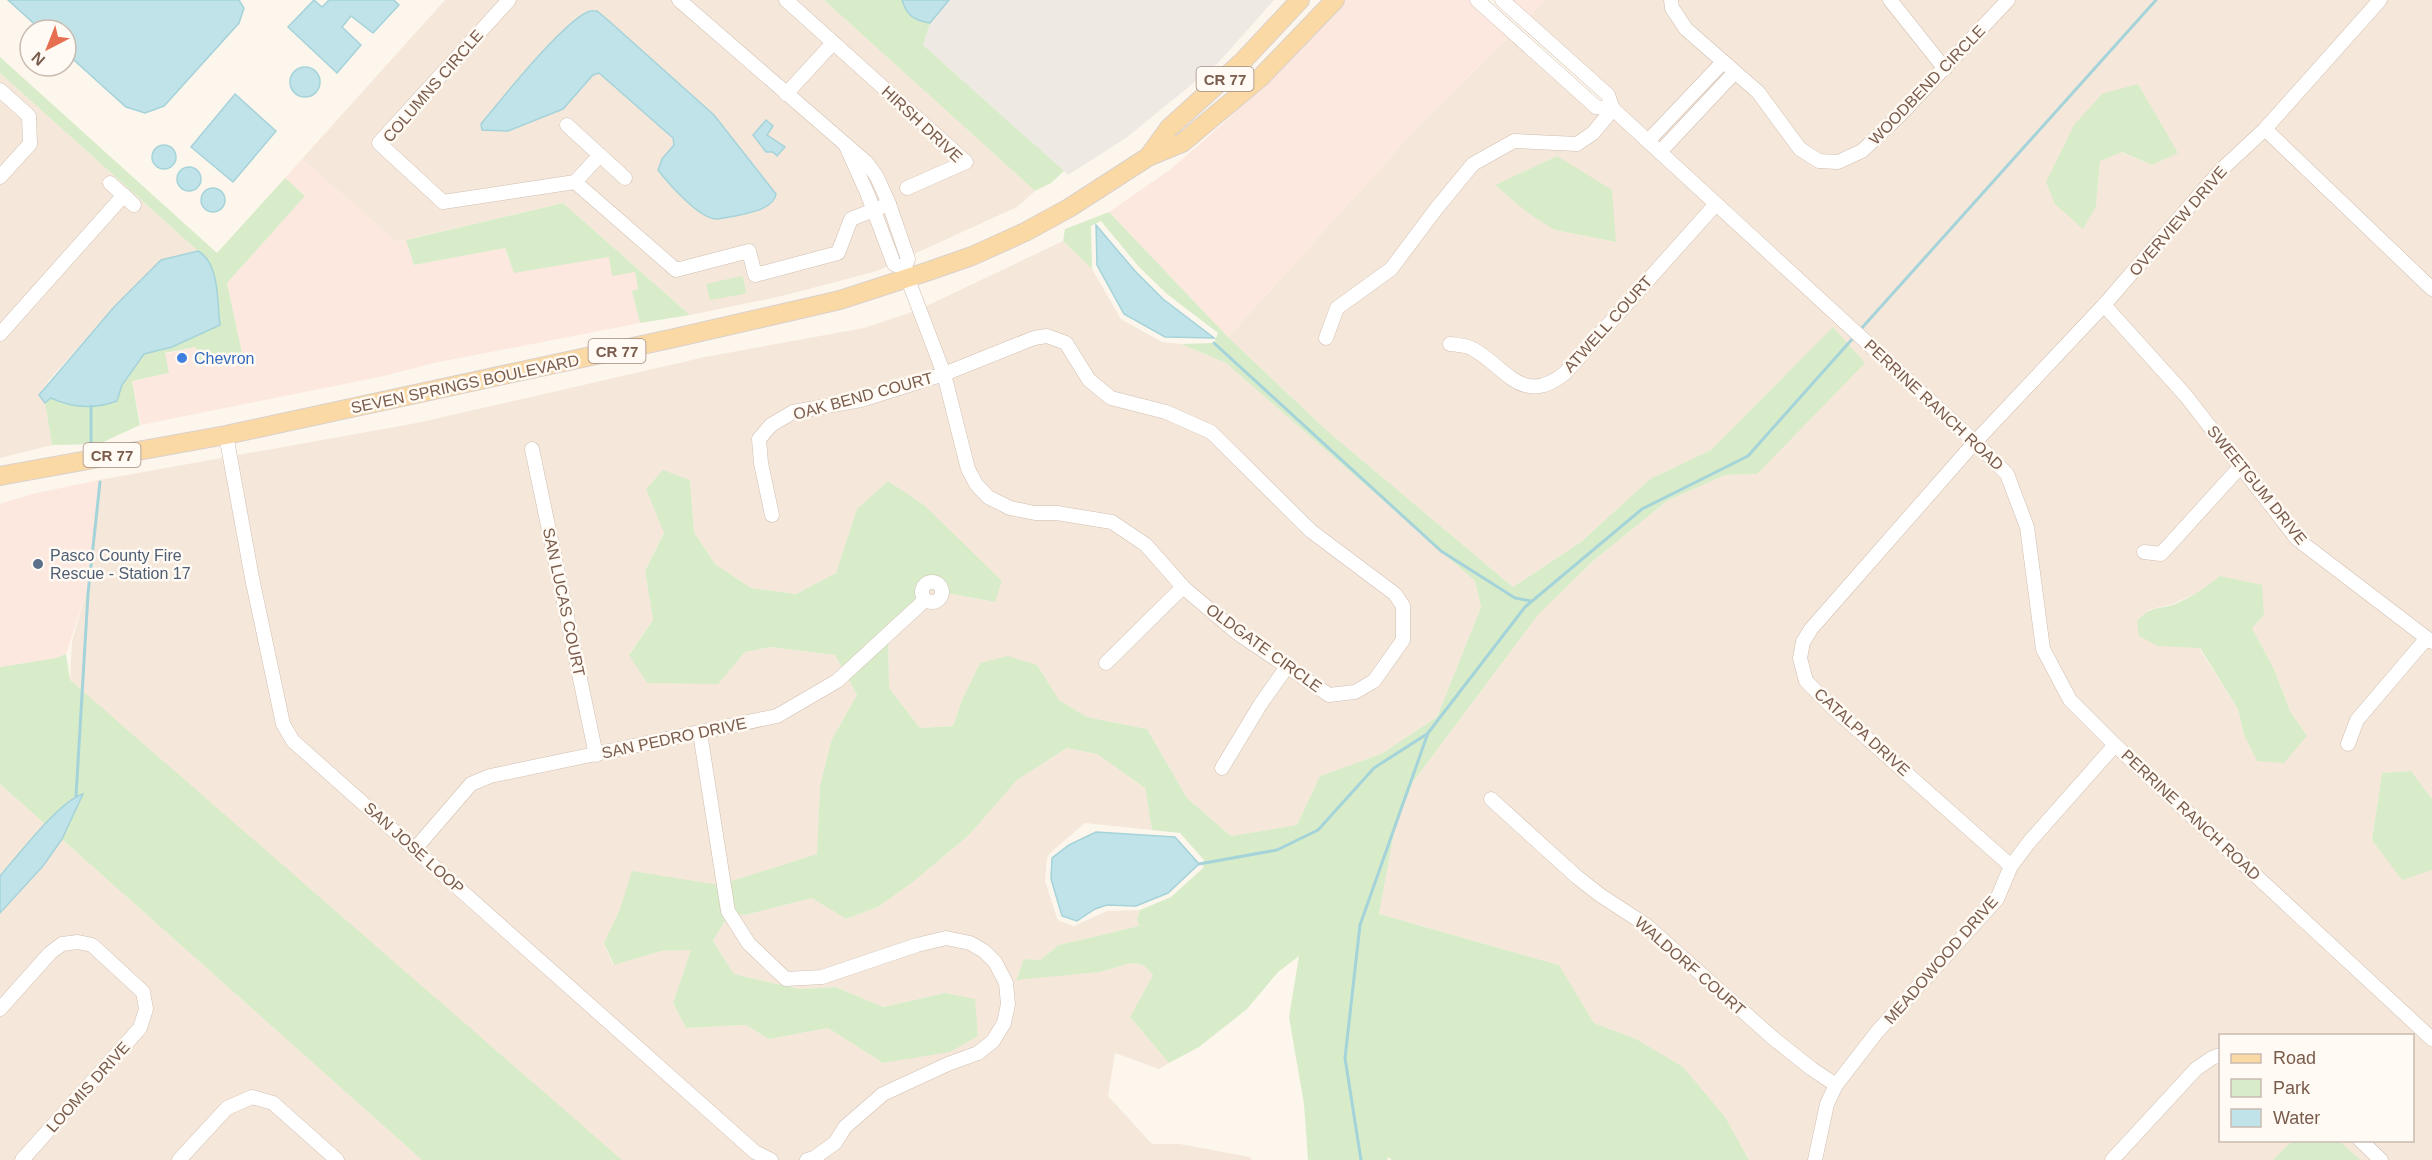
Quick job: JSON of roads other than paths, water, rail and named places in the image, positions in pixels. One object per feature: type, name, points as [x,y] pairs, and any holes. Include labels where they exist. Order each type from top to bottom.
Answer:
[{"type":"main road","name":"SEVEN SPRINGS BOULEVARD","points":[[1149,157],[1169,128],[1242,62],[1300,0]]},
{"type":"main road","points":[[1313,24],[1320,0]]},
{"type":"main road","name":"SEVEN SPRINGS BOULEVARD","points":[[0,476],[226,435],[682,337],[840,300],[906,274],[972,256],[1025,232],[1149,157],[1182,144],[1267,72],[1335,0]]},
{"type":"street","name":"COLUMNS CIRCLE","points":[[509,0],[379,143],[443,202],[575,182]]},
{"type":"street","points":[[679,0],[867,163],[878,177],[889,204],[908,259],[906,274]]},
{"type":"street","name":"HIRSH DRIVE","points":[[786,0],[966,162],[907,188]]},
{"type":"street","name":"PERRINE RANCH ROAD","points":[[1477,0],[1596,107],[1613,109]]},
{"type":"street","name":"PERRINE RANCH ROAD","points":[[1503,0],[1608,95],[1613,109],[1886,359],[2007,474],[2027,527],[2043,649],[2070,700],[2115,745],[2432,1039]]},
{"type":"street","name":"WOODBEND CIRCLE","points":[[1671,0],[1672,8],[1686,29],[1758,92],[1800,149],[1819,161],[1839,162],[1862,151],[1900,115],[2008,0]]},
{"type":"street","points":[[1890,0],[1945,69]]},
{"type":"street","name":"OVERVIEW DRIVE","points":[[1975,442],[2104,305],[2222,170],[2265,129],[2380,0]]},
{"type":"street","points":[[786,94],[834,43]]},
{"type":"street","points":[[1648,141],[1723,62]]},
{"type":"street","points":[[1660,152],[1735,72]]},
{"type":"street","points":[[0,90],[28,116],[30,144],[0,177]]},
{"type":"street","points":[[1326,338],[1337,308],[1391,269],[1473,164],[1514,141],[1577,144],[1593,133],[1613,109]]},
{"type":"street","points":[[567,125],[625,177]]},
{"type":"street","points":[[2265,129],[2432,289]]},
{"type":"street","points":[[846,146],[874,210],[894,264],[906,274]]},
{"type":"street","points":[[600,155],[575,182],[676,270],[749,251],[755,275],[838,253],[851,219],[889,204]]},
{"type":"street","points":[[0,334],[129,200],[110,183]]},
{"type":"street","name":"ATWELL COURT","points":[[1450,344],[1472,348],[1509,379],[1525,385],[1540,386],[1555,381],[1567,371],[1716,204]]},
{"type":"street","name":"OLDGATE CIRCLE","points":[[906,274],[944,374],[968,469],[976,484],[988,497],[1010,508],[1112,522],[1146,545],[1183,587],[1236,632],[1329,695],[1355,692],[1374,681],[1403,640],[1403,606],[1395,594],[1311,531],[1211,432],[1166,412],[1111,398],[1089,380],[1066,343],[1047,336],[1034,338],[944,374]]},
{"type":"street","name":"SWEETGUM DRIVE","points":[[2104,305],[2186,396],[2297,539],[2429,641]]},
{"type":"street","name":"OAK BEND COURT","points":[[772,515],[761,463],[759,439],[771,425],[793,412],[861,400],[944,374]]},
{"type":"street","name":"SAN JOSE LOOP","points":[[226,435],[252,578],[283,724],[293,741],[755,1152],[771,1160]]},
{"type":"street","name":"CATALPA DRIVE","points":[[1975,442],[1811,629],[1803,642],[1800,658],[1806,681],[1826,701],[2011,866]]},
{"type":"street","name":"SAN LUCAS COURT","points":[[532,450],[596,755]]},
{"type":"street","points":[[2144,552],[2162,554],[2240,466]]},
{"type":"street","points":[[1106,663],[1183,587]]},
{"type":"street","name":"SAN PEDRO DRIVE","points":[[415,849],[471,784],[490,776],[777,716],[837,681],[925,600]]},
{"type":"street","points":[[2348,744],[2357,720],[2429,641]]},
{"type":"street","points":[[1222,768],[1260,705],[1286,668]]},
{"type":"street","points":[[700,733],[728,911],[749,944],[786,979],[822,977],[917,945],[946,938],[970,943],[984,951],[995,962],[1006,983],[1008,1004],[1004,1023],[993,1041],[978,1053],[883,1094],[845,1127],[835,1143],[814,1158],[807,1160]]},
{"type":"street","name":"MEADOWOOD DRIVE","points":[[1815,1160],[1827,1104],[1836,1085],[1876,1032],[1997,899],[2011,866],[2115,745]]},
{"type":"street","name":"WALDORF COURT","points":[[1491,799],[1577,877],[1646,925],[1773,1038],[1836,1085]]},
{"type":"street","name":"LOOMIS DRIVE","points":[[0,1009],[50,953],[62,944],[78,942],[92,945],[143,992],[146,1009],[141,1028],[22,1160]]},
{"type":"street","points":[[2112,1160],[2196,1069],[2219,1055]]},
{"type":"street","points":[[179,1160],[227,1108],[252,1097],[273,1103],[337,1160]]},
{"type":"street","points":[[2362,1142],[2381,1160]]},
{"type":"water","points":[[8,0],[239,0],[244,8],[239,23],[164,106],[145,113],[126,107],[78,64],[78,18],[28,18]]},
{"type":"water","points":[[314,0],[322,7],[329,0],[394,0],[399,5],[373,33],[351,16],[342,27],[361,45],[337,73],[288,27]]},
{"type":"water","points":[[902,0],[949,0],[930,23],[912,16],[906,10]]},
{"type":"water","points":[[590,11],[597,11],[609,21],[714,115],[776,194],[774,200],[761,209],[718,219],[711,218],[694,208],[658,170],[662,159],[674,145],[673,138],[599,73],[593,75],[563,109],[508,131],[482,130],[481,124],[533,62],[565,29]]},
{"type":"water","points":[[305,67],[316,71],[320,82],[316,93],[305,97],[294,93],[290,82],[294,71]]},
{"type":"water","points":[[235,94],[276,131],[233,182],[191,147]]},
{"type":"water","points":[[766,120],[773,126],[767,135],[785,147],[777,156],[773,152],[766,152],[753,135]]},
{"type":"water","points":[[164,145],[172,149],[176,157],[172,165],[164,169],[156,165],[152,157],[156,149]]},
{"type":"water","points":[[189,167],[194,168],[200,174],[200,184],[194,190],[189,191],[184,190],[178,184],[177,179],[178,174],[184,168]]},
{"type":"water","points":[[213,188],[218,189],[224,195],[224,205],[218,211],[213,212],[208,211],[202,205],[201,200],[202,195],[208,189]]},
{"type":"water","points":[[1096,225],[1135,271],[1163,299],[1214,338],[1165,337],[1124,314],[1097,265]]},
{"type":"water","points":[[198,251],[205,257],[214,274],[220,325],[172,347],[144,354],[122,385],[117,401],[84,406],[67,404],[51,398],[45,403],[39,395],[114,307],[161,260]]},
{"type":"water","points":[[83,794],[62,839],[43,866],[0,913],[0,876],[62,807]]},
{"type":"water","points":[[1096,832],[1175,837],[1199,864],[1168,893],[1136,906],[1107,905],[1095,909],[1077,921],[1062,916],[1051,879],[1052,858],[1069,845]]},
{"type":"waterway","points":[[1860,330],[2156,0]]},
{"type":"waterway","points":[[1361,1160],[1345,1058],[1360,925],[1428,733],[1525,607],[1642,509],[1748,456],[1854,337]]},
{"type":"waterway","points":[[1214,343],[1441,551],[1515,598],[1531,601]]},
{"type":"waterway","points":[[91,406],[91,445]]},
{"type":"waterway","points":[[76,796],[88,594],[100,482]]},
{"type":"waterway","points":[[1199,864],[1277,850],[1318,830],[1374,768],[1427,734]]},
{"type":"place","name":"Chevron","points":[[182,358]]},
{"type":"place","name":"Pasco County Fire Rescue - Station 17","points":[[38,564]]}]
